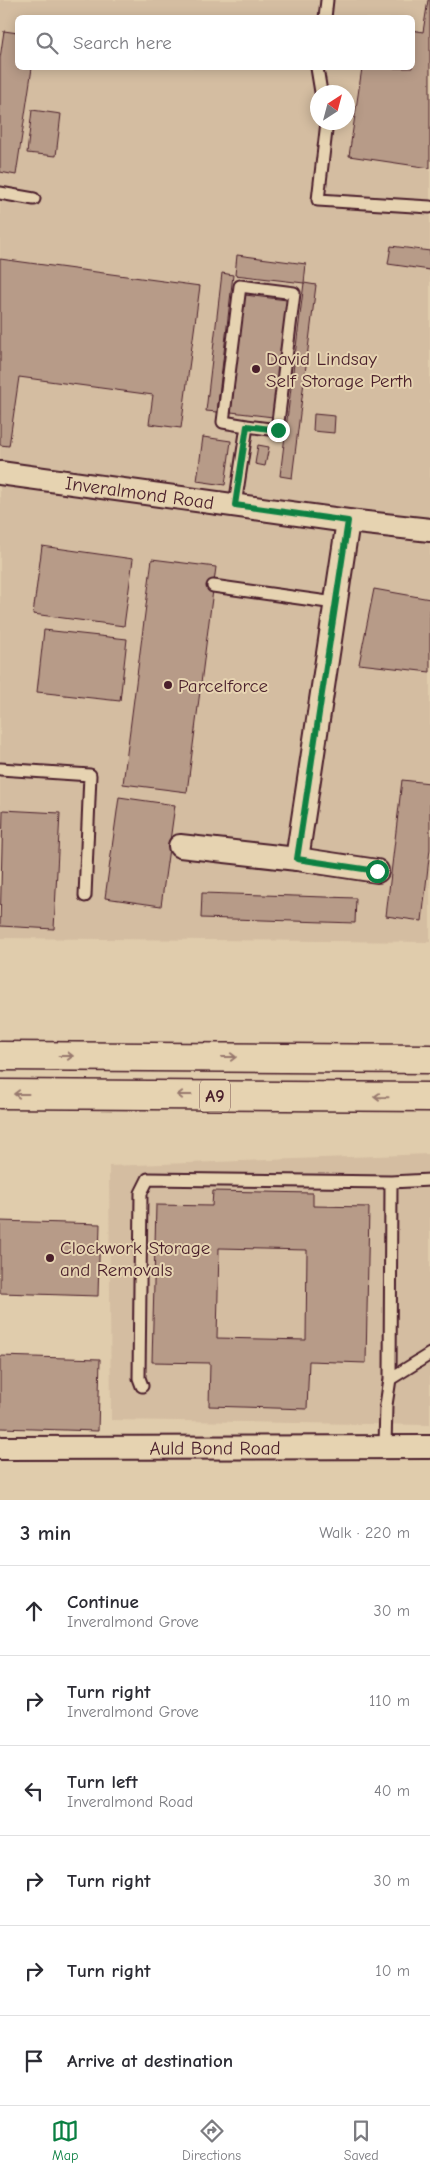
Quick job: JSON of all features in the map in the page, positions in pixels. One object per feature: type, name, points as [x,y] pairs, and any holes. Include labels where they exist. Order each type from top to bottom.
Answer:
[{"type":"highway","name":"A9","points":[[0,1056],[430,1059]]},
{"type":"highway","name":"A9","points":[[0,1094],[430,1097]]},
{"type":"street","name":"Inveralmond Road","points":[[0,472],[348,521],[430,530]]},
{"type":"street","points":[[297,859],[348,521]]},
{"type":"street","points":[[180,846],[297,859],[377,871]]},
{"type":"street","name":"Auld Bond Road","points":[[0,1448],[430,1447]]},
{"type":"lane","points":[[324,15],[327,0]]},
{"type":"lane","points":[[317,70],[320,85]]},
{"type":"lane","points":[[326,130],[318,200],[430,207]]},
{"type":"lane","points":[[0,193],[34,199]]},
{"type":"lane","points":[[240,286],[294,293],[278,430],[247,426],[223,422],[240,286]]},
{"type":"lane","points":[[235,505],[247,426]]},
{"type":"lane","points":[[213,586],[336,603]]},
{"type":"lane","points":[[0,769],[90,775],[85,896]]},
{"type":"lane","points":[[142,1386],[139,1378],[141,1193],[148,1179],[391,1182],[430,1180]]},
{"type":"lane","points":[[385,1446],[386,1405],[390,1379],[391,1182]]},
{"type":"lane","points":[[390,1379],[430,1354]]},
{"type":"shaded area","points":[[0,0],[430,0],[430,942],[0,938]]},
{"type":"shaded area","points":[[430,1154],[430,1425],[111,1420],[109,1166]]},
{"type":"building","points":[[428,0],[430,0],[430,168],[349,156],[353,130],[355,130],[355,115],[362,70],[415,70],[415,31],[423,32]]},
{"type":"building","points":[[4,31],[15,33],[15,70],[32,70],[16,175],[0,172],[0,58]]},
{"type":"building","points":[[32,110],[61,114],[56,156],[27,153]]},
{"type":"building","points":[[391,246],[430,251],[430,270],[388,264]]},
{"type":"building","points":[[237,255],[306,264],[304,283],[235,275]]},
{"type":"building","points":[[0,259],[200,286],[181,428],[149,424],[153,395],[19,377],[9,446],[0,445]]},
{"type":"building","points":[[222,273],[233,275],[217,412],[206,411]]},
{"type":"building","points":[[304,283],[316,285],[292,478],[280,476]]},
{"type":"building","points":[[245,295],[287,300],[273,417],[231,412]]},
{"type":"building","points":[[314,414],[335,416],[334,433],[313,431]]},
{"type":"building","points":[[203,437],[231,441],[225,485],[197,481]]},
{"type":"building","points":[[258,445],[269,447],[265,466],[255,464]]},
{"type":"building","points":[[42,546],[133,559],[124,626],[33,614]]},
{"type":"building","name":"Parcelforce","points":[[152,559],[216,567],[187,792],[123,784]]},
{"type":"building","points":[[374,589],[430,599],[430,672],[359,664]]},
{"type":"building","points":[[44,630],[127,639],[120,701],[37,692]]},
{"type":"building","points":[[402,780],[430,783],[430,849],[422,921],[386,916]]},
{"type":"building","points":[[119,797],[175,805],[161,906],[105,898]]},
{"type":"building","points":[[3,810],[60,813],[54,929],[0,926]]},
{"type":"building","points":[[202,893],[356,898],[355,923],[201,918]]},
{"type":"building","points":[[213,1191],[313,1193],[313,1206],[369,1207],[366,1363],[309,1361],[307,1409],[209,1406],[210,1363],[152,1362],[156,1205],[212,1206]],"holes":[[[219,1248],[307,1250],[306,1340],[217,1338]]]},
{"type":"building","name":"Clockwork Storage and Removals","points":[[0,1221],[100,1224],[98,1296],[0,1293]]},
{"type":"building","points":[[0,1356],[100,1359],[98,1431],[0,1428]]},
{"type":"place","name":"David Lindsay Self Storage Perth","points":[[256,369]]},
{"type":"place","name":"Parcelforce","points":[[168,685]]},
{"type":"place","name":"Clockwork Storage and Removals","points":[[50,1258]]},
{"type":"route","points":[[278,430],[247,426],[235,505],[348,521],[297,859],[377,871]]}]
